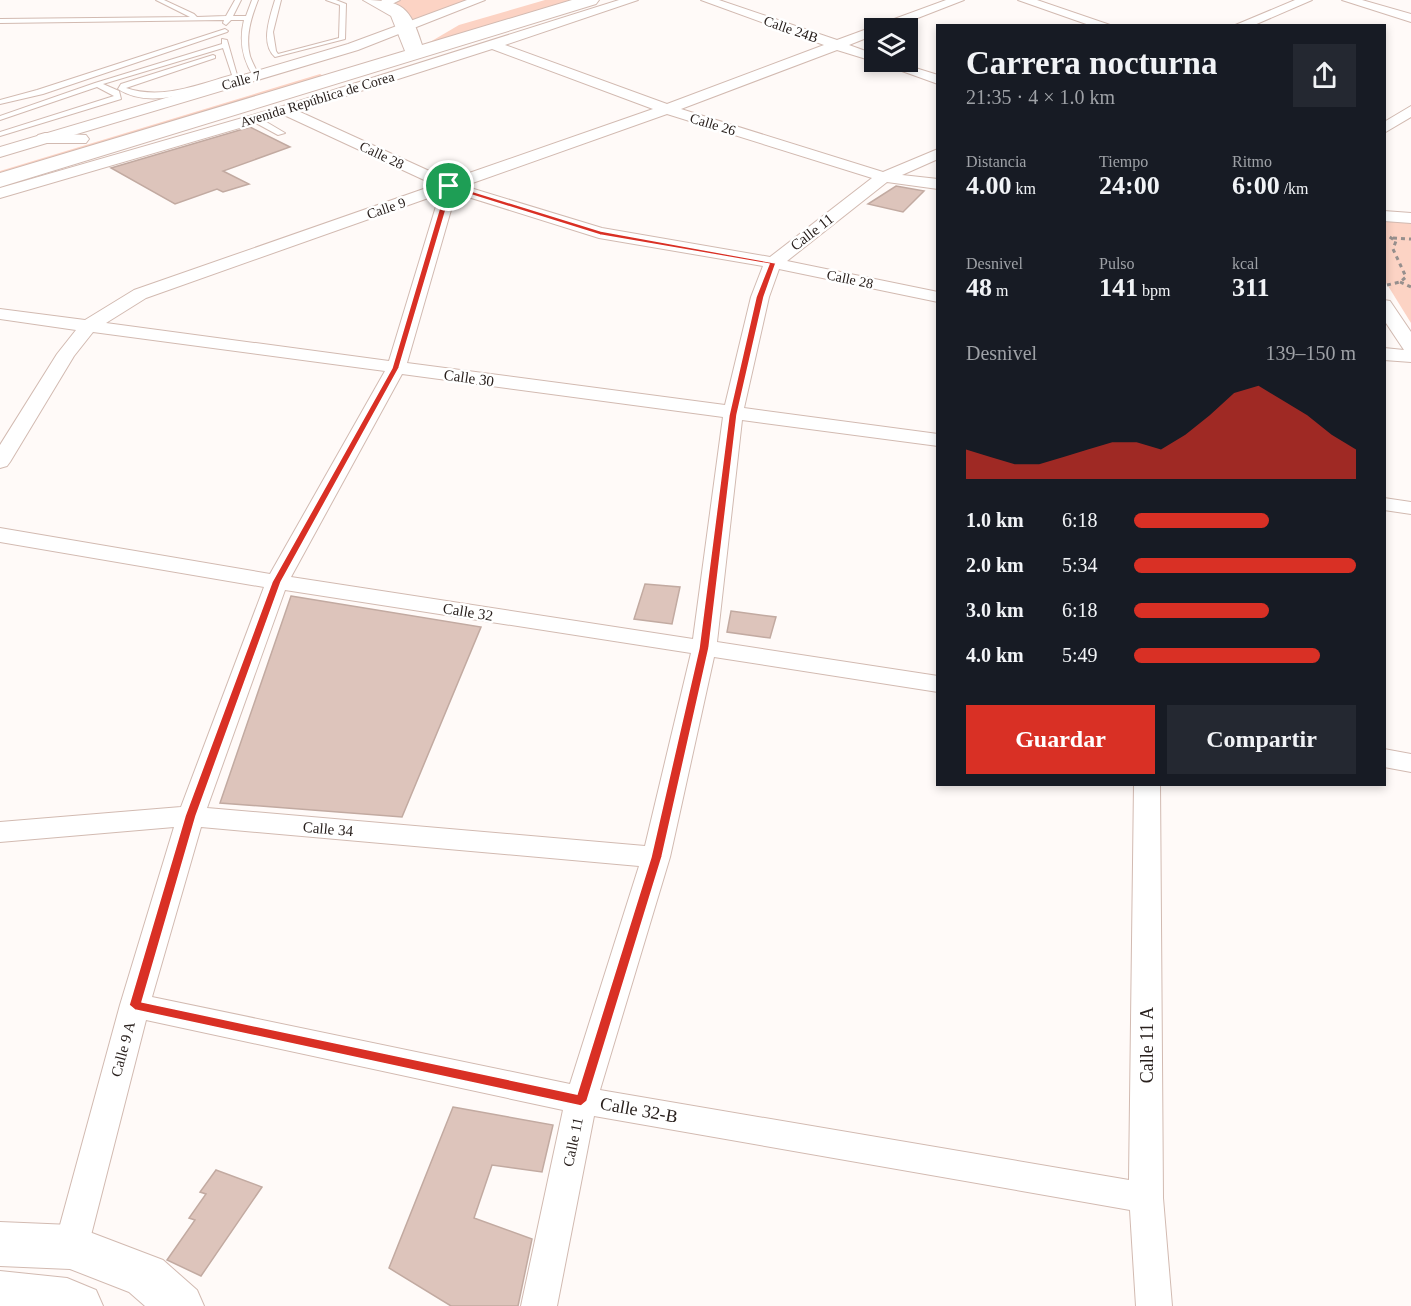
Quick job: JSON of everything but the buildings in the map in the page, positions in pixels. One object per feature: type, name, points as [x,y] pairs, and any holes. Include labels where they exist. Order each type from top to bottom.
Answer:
[{"type":"main road","name":"Avenida República de Corea","points":[[0,162],[411,40],[565,14],[590,0]]},
{"type":"main road","points":[[384,1],[395,8],[411,40]]},
{"type":"main road","name":"Avenida República de Corea","points":[[0,180],[341,77],[486,3]]},
{"type":"main road","points":[[321,66],[341,77],[390,77]]},
{"type":"main road","points":[[36,141],[79,139]]},
{"type":"main road","points":[[0,1244],[71,1247],[146,1276],[180,1306]]},
{"type":"main road","points":[[0,1294],[67,1301],[79,1306]]},
{"type":"street","name":"Avenida República de Corea","points":[[0,193],[255,119],[495,45],[565,14],[632,0]]},
{"type":"street","name":"Calle 24B","points":[[707,0],[864,54]]},
{"type":"street","points":[[908,18],[958,0]]},
{"type":"street","points":[[1023,0],[1101,24]]},
{"type":"street","points":[[1244,24],[1306,0]]},
{"type":"street","points":[[1348,0],[1411,18]]},
{"type":"street","name":"Calle 9","points":[[0,462],[66,354],[88,326],[140,294],[667,109],[864,35]]},
{"type":"street","name":"Calle 7","points":[[0,152],[236,78],[256,76],[353,47],[411,40]]},
{"type":"street","name":"Calle 26","points":[[495,45],[667,109],[884,177],[936,184]]},
{"type":"street","points":[[914,72],[936,79]]},
{"type":"street","points":[[1386,108],[1407,112]]},
{"type":"street","name":"Calle 28","points":[[285,110],[444,187],[600,233],[773,263],[936,297]]},
{"type":"street","points":[[1386,128],[1407,112]]},
{"type":"street","name":"Calle 11","points":[[539,1306],[581,1101],[656,857],[704,648],[733,415],[760,297],[773,263],[884,177],[936,154]]},
{"type":"street","name":"Calle 9 A","points":[[71,1247],[135,1005],[191,816],[276,582],[396,368],[445,203],[444,187]]},
{"type":"street","points":[[1386,216],[1411,218]]},
{"type":"street","points":[[1386,308],[1411,346]]},
{"type":"street","name":"Calle 30","points":[[0,314],[733,415],[936,440]]},
{"type":"street","points":[[1386,354],[1411,357]]},
{"type":"street","points":[[1386,504],[1411,508]]},
{"type":"street","name":"Calle 32","points":[[0,535],[276,582],[936,684]]},
{"type":"street","points":[[1386,758],[1411,763]]},
{"type":"street","name":"Calle 11 A","points":[[1147,786],[1146,1198],[1154,1306]]},
{"type":"street","name":"Calle 34","points":[[0,832],[191,816],[656,857]]},
{"type":"street","name":"Calle 32-B","points":[[135,1005],[581,1101],[1146,1198]]},
{"type":"lane","points":[[159,0],[192,15],[195,19]]},
{"type":"lane","points":[[226,49],[124,86],[122,89],[142,97],[159,97],[236,78],[226,49],[224,29],[238,0]]},
{"type":"lane","points":[[255,0],[247,18],[244,48],[256,76]]},
{"type":"lane","points":[[278,0],[270,32],[273,52],[277,56],[342,39],[343,4],[328,0]]},
{"type":"lane","points":[[0,21],[247,18]]},
{"type":"lane","points":[[102,27],[107,20]]},
{"type":"lane","points":[[0,28],[224,29],[246,27]]},
{"type":"lane","points":[[0,102],[190,43],[224,29]]},
{"type":"lane","points":[[187,32],[190,43]]},
{"type":"lane","points":[[0,118],[98,84],[226,49]]},
{"type":"lane","points":[[0,134],[118,97],[116,93],[98,84]]},
{"type":"lane","points":[[255,119],[281,133]]},
{"type":"lane","points":[[0,146],[36,141]]},
{"type":"path","points":[[1386,235],[1392,238],[1411,239]]},
{"type":"path","points":[[1387,285],[1400,282],[1406,277],[1393,249],[1396,246],[1392,238]]},
{"type":"path","points":[[1400,282],[1411,287]]},
{"type":"shaded area","points":[[401,0],[470,0],[412,23],[395,2]]},
{"type":"shaded area","points":[[545,0],[573,0],[434,45],[430,42],[459,25]]},
{"type":"shaded area","points":[[320,74],[327,78],[0,177],[0,171]]},
{"type":"shaded area","points":[[1386,220],[1411,222],[1411,323],[1386,283]]},
{"type":"route","points":[[449,186],[600,233],[773,263],[760,297],[733,415],[704,648],[656,857],[581,1101],[135,1005],[191,816],[276,582],[396,368],[445,203],[440,189],[449,186]]}]
